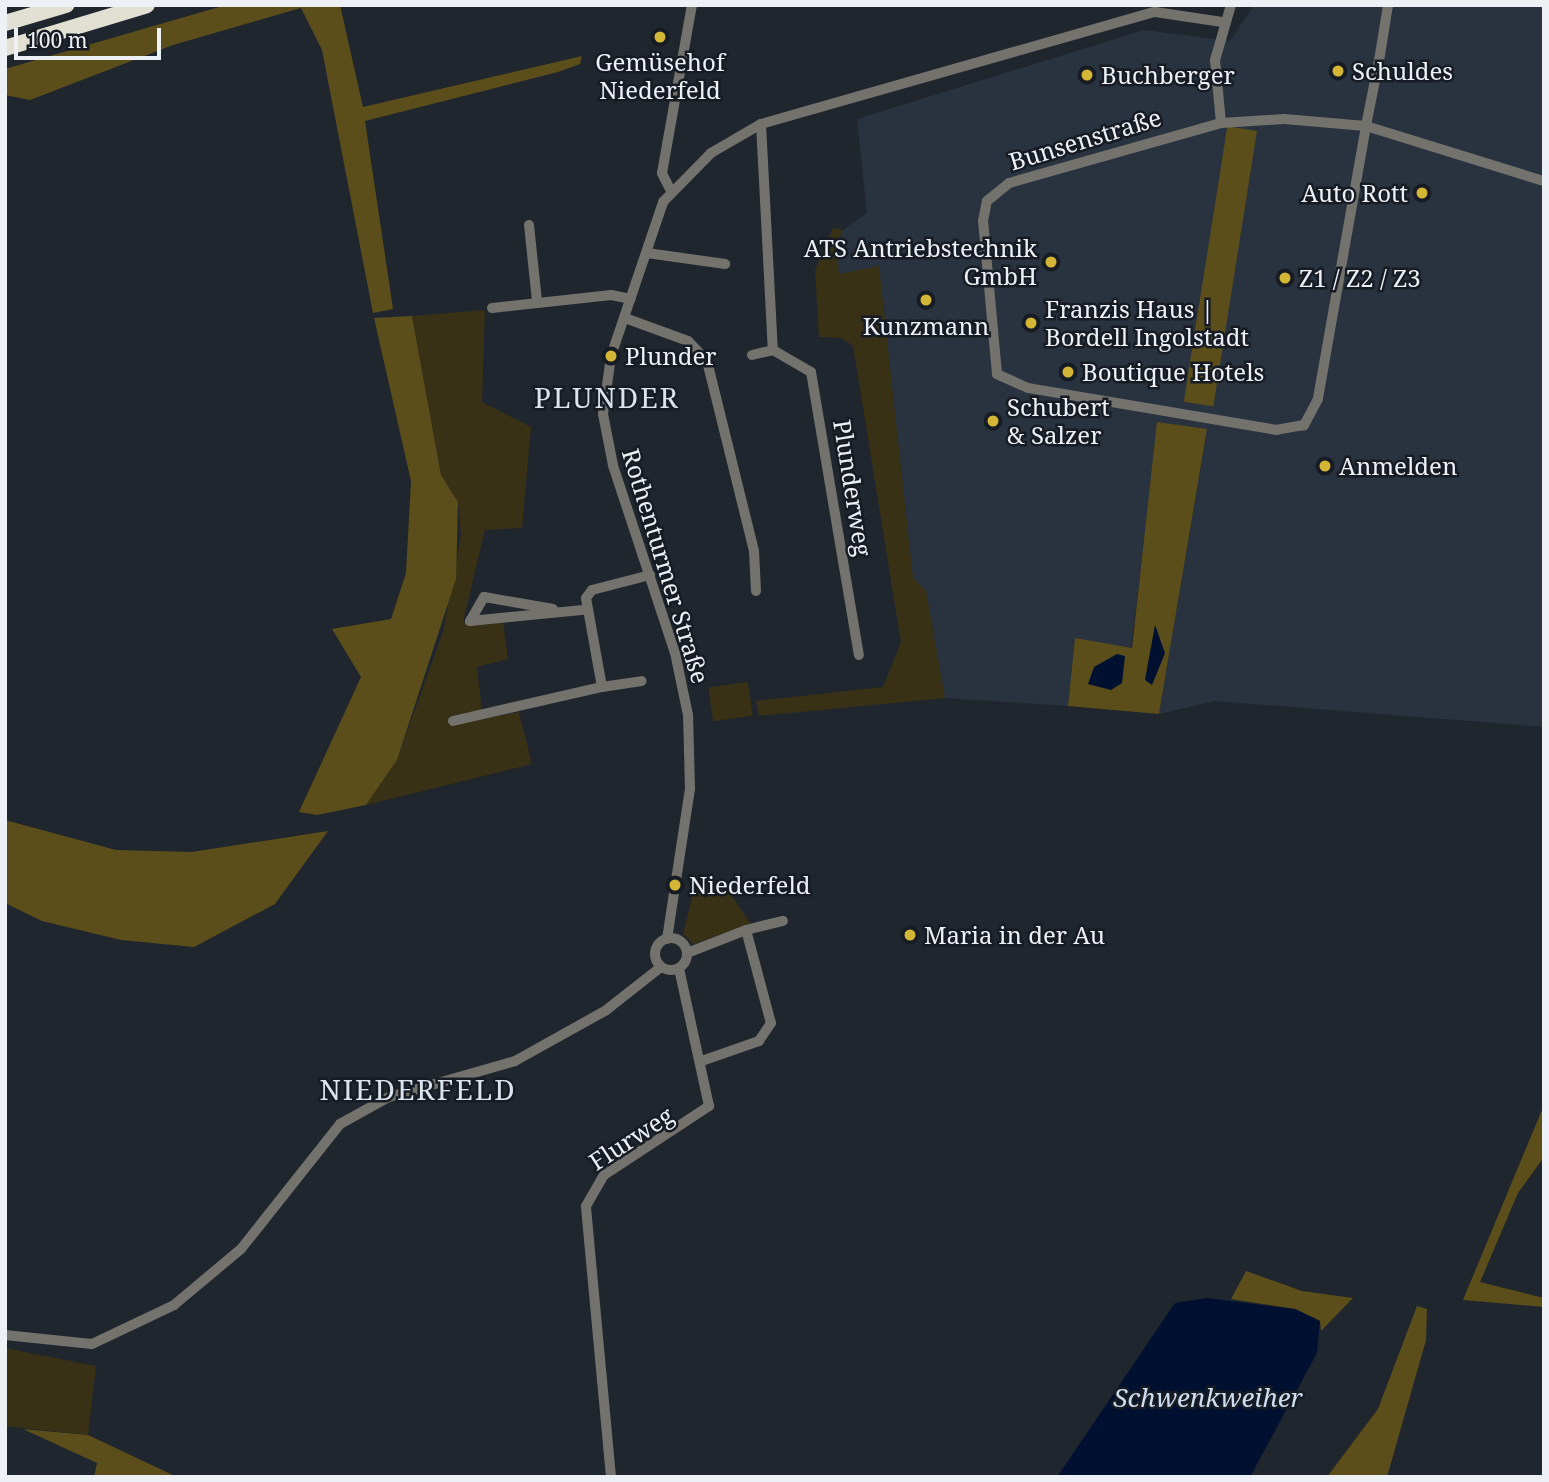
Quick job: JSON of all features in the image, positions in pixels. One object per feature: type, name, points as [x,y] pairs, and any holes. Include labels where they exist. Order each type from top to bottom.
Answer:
[{"type":"highway","points":[[5,23],[66,5]]},
{"type":"highway","points":[[5,48],[148,5]]},
{"type":"street","points":[[671,191],[662,173],[692,5]]},
{"type":"street","points":[[1221,123],[1215,60],[1222,22],[1231,5]]},
{"type":"street","points":[[1366,126],[1388,5]]},
{"type":"street","name":"Rothenturmer Straße","points":[[661,967],[655,951],[667,939],[687,824],[690,755],[682,680],[605,434],[607,372],[671,191],[710,153],[761,124],[1154,12],[1222,22]]},
{"type":"street","name":"Bunsenstraße","points":[[1366,126],[1318,399],[1304,425],[1277,430],[1006,381],[991,360],[982,248],[987,201],[996,190],[1108,151],[1221,123],[1284,119],[1366,126],[1544,181]]},
{"type":"street","points":[[752,355],[773,350],[761,124]]},
{"type":"street","points":[[529,225],[537,301]]},
{"type":"street","points":[[647,253],[724,264]]},
{"type":"street","points":[[492,308],[537,301],[631,299]]},
{"type":"street","points":[[625,318],[688,341],[707,361],[758,571],[756,591]]},
{"type":"street","name":"Plunderweg","points":[[773,350],[803,363],[814,383],[859,656]]},
{"type":"street","points":[[602,687],[583,610],[592,590],[650,575]]},
{"type":"street","points":[[554,609],[529,616],[470,621],[484,597],[554,609],[583,610]]},
{"type":"street","points":[[453,721],[602,687],[642,681]]},
{"type":"street","points":[[5,1335],[92,1344],[174,1305],[241,1249],[340,1124],[389,1097],[516,1061],[605,1011],[661,967],[679,968],[687,953],[746,930],[783,921]]},
{"type":"street","points":[[702,1061],[759,1041],[770,1030],[746,930]]},
{"type":"street","points":[[667,939],[682,943],[687,953]]},
{"type":"street","name":"Flurweg","points":[[611,1477],[586,1206],[604,1175],[703,1114],[710,1096],[679,968]]},
{"type":"shaded area","points":[[226,5],[340,5],[363,107],[582,56],[580,64],[558,72],[365,121],[393,309],[373,313],[322,50],[301,8],[173,45],[30,100],[5,95],[5,69]]},
{"type":"shaded area","points":[[1254,5],[1544,5],[1544,727],[1215,701],[1159,714],[1207,430],[1158,422],[1131,649],[1075,639],[1068,706],[945,698],[926,592],[913,578],[879,267],[839,275],[836,247],[843,230],[867,213],[857,119],[1144,30],[1230,41]]},
{"type":"shaded area","points":[[1227,126],[1257,131],[1213,407],[1184,402]]},
{"type":"shaded area","points":[[833,228],[843,230],[836,247],[839,274],[879,266],[913,578],[926,591],[945,698],[759,716],[756,701],[883,687],[901,642],[853,346],[842,338],[819,337],[815,270]]},
{"type":"shaded area","points":[[485,310],[482,402],[531,427],[522,528],[485,530],[463,622],[503,622],[508,659],[477,667],[483,719],[519,712],[532,764],[366,805],[397,760],[443,632],[461,535],[458,502],[441,475],[412,316]]},
{"type":"shaded area","points":[[412,316],[441,475],[458,502],[456,579],[397,760],[366,805],[317,815],[299,812],[361,677],[332,629],[391,619],[406,573],[411,481],[374,318]]},
{"type":"shaded area","points":[[1157,422],[1207,429],[1159,714],[1068,706],[1075,638],[1132,648]]},
{"type":"shaded area","points":[[748,682],[753,716],[713,721],[708,688]]},
{"type":"shaded area","points":[[5,820],[116,850],[192,852],[328,831],[275,904],[194,947],[121,940],[42,921],[5,903]]},
{"type":"shaded area","points":[[697,878],[723,883],[751,924],[693,944],[683,934]]},
{"type":"shaded area","points":[[1544,1105],[1544,1157],[1518,1193],[1480,1282],[1544,1298],[1544,1307],[1463,1300]]},
{"type":"shaded area","points":[[1246,1271],[1302,1291],[1353,1298],[1321,1331],[1320,1321],[1295,1309],[1231,1299]]},
{"type":"shaded area","points":[[1417,1306],[1427,1309],[1426,1340],[1387,1477],[1327,1477],[1378,1409]]},
{"type":"shaded area","points":[[5,1348],[96,1366],[88,1435],[5,1426]]},
{"type":"shaded area","points":[[23,1429],[88,1435],[177,1477],[94,1477],[97,1463]]},
{"type":"water","points":[[1155,625],[1165,653],[1152,685],[1145,680]]},
{"type":"water","points":[[1117,654],[1125,656],[1122,683],[1111,690],[1088,684],[1094,667]]},
{"type":"water","name":"Schwenkweiher","points":[[1207,1298],[1295,1309],[1320,1321],[1317,1353],[1250,1477],[1057,1477],[1175,1303]]},
{"type":"place","name":"Gemüsehof Niederfeld","points":[[660,37]]},
{"type":"place","name":"Schuldes","points":[[1338,71]]},
{"type":"place","name":"Buchberger","points":[[1087,75]]},
{"type":"place","name":"Auto Rott","points":[[1422,193]]},
{"type":"place","name":"ATS Antriebstechnik GmbH","points":[[1051,262]]},
{"type":"place","name":"Z1 / Z2 / Z3","points":[[1285,278]]},
{"type":"place","name":"Kunzmann","points":[[926,300]]},
{"type":"place","name":"Franzis Haus | Bordell Ingolstadt","points":[[1031,323]]},
{"type":"place","name":"Plunder","points":[[611,356]]},
{"type":"place","name":"Boutique Hotels","points":[[1068,372]]},
{"type":"place","name":"Schubert & Salzer","points":[[993,421]]},
{"type":"place","name":"Anmelden","points":[[1325,466]]},
{"type":"place","name":"Niederfeld","points":[[675,885]]},
{"type":"place","name":"Maria in der Au","points":[[910,935]]},
{"type":"district","name":"PLUNDER","points":[[607,397]]},
{"type":"district","name":"NIEDERFELD","points":[[418,1089]]}]
